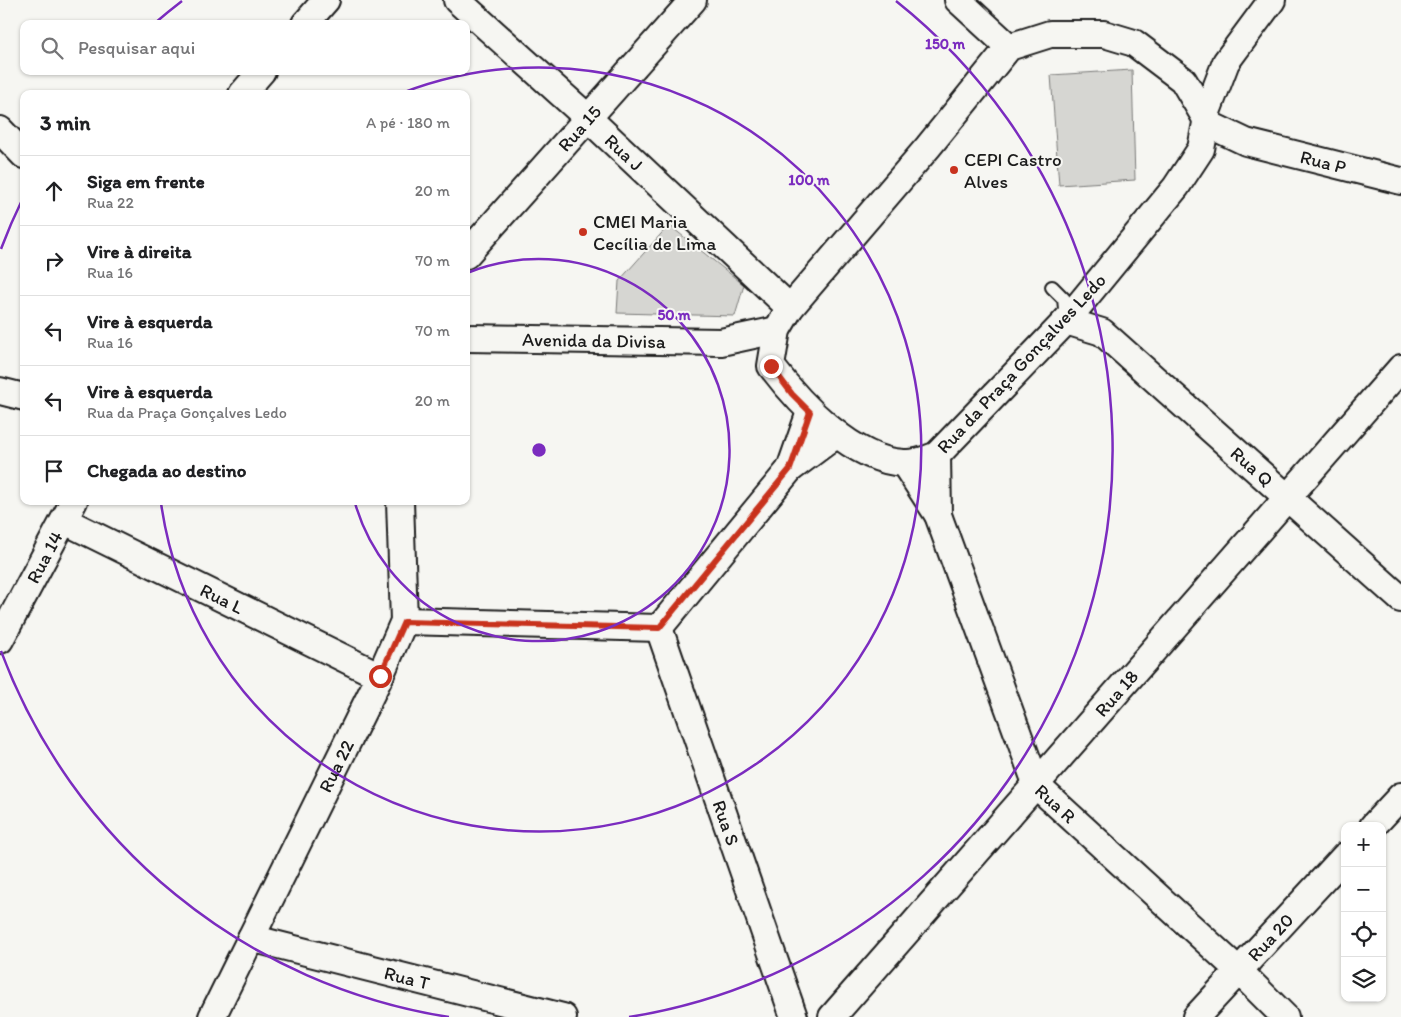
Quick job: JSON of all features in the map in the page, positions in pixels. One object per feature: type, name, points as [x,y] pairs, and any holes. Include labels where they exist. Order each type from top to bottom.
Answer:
[{"type":"street","points":[[308,20],[326,0]]},
{"type":"street","name":"Rua J","points":[[457,0],[588,118],[790,308]]},
{"type":"street","name":"Rua 15","points":[[470,251],[693,0]]},
{"type":"street","points":[[958,0],[1009,47]]},
{"type":"street","points":[[1206,120],[1226,62],[1272,0]]},
{"type":"street","points":[[771,366],[777,330],[790,308],[928,147],[1009,47],[1050,34],[1104,34],[1134,43],[1183,80],[1206,120]]},
{"type":"street","points":[[1183,80],[1226,62]]},
{"type":"street","points":[[245,90],[259,75]]},
{"type":"street","name":"Rua P","points":[[1206,120],[1246,142],[1401,181]]},
{"type":"street","name":"Rua da Praça Gonçalves Ledo","points":[[771,366],[792,394],[810,412],[837,434],[867,453],[904,463],[922,461],[937,455],[1072,306],[1176,187],[1201,149],[1206,120]]},
{"type":"street","points":[[0,130],[20,151]]},
{"type":"street","name":"Rua P","points":[[1201,149],[1246,142]]},
{"type":"street","name":"Rua Q","points":[[1072,306],[1289,497],[1401,599]]},
{"type":"street","name":"Avenida da Divisa","points":[[470,338],[721,342],[777,330]]},
{"type":"street","name":"Avenida da Divisa","points":[[721,342],[771,366]]},
{"type":"street","name":"Rua 18","points":[[832,1017],[1401,368]]},
{"type":"street","points":[[0,391],[20,396]]},
{"type":"street","points":[[790,469],[810,412]]},
{"type":"street","points":[[404,622],[659,628],[790,469],[837,434]]},
{"type":"street","name":"Rua R","points":[[937,455],[938,515]]},
{"type":"street","name":"Rua R","points":[[904,463],[938,515],[1036,786],[1238,970],[1285,1017]]},
{"type":"street","name":"Rua 22","points":[[212,1017],[380,676],[404,622],[400,505]]},
{"type":"street","name":"Rua 14","points":[[0,640],[69,511]]},
{"type":"street","name":"Rua L","points":[[69,511],[380,676]]},
{"type":"street","name":"Rua S","points":[[659,628],[794,1017]]},
{"type":"street","points":[[1377,822],[1401,796]]},
{"type":"street","name":"Rua 20","points":[[1196,1017],[1341,860]]},
{"type":"street","name":"Rua T","points":[[251,938],[563,1017]]},
{"type":"lane","points":[[1052,287],[1072,306]]},
{"type":"shaded area","points":[[1132,70],[1135,180],[1059,185],[1051,75]]},
{"type":"shaded area","points":[[669,225],[744,285],[735,316],[617,313],[619,281]]},
{"type":"place","name":"CEPI Castro Alves","points":[[954,170]]},
{"type":"place","name":"CMEI Maria Cecília de Lima","points":[[583,232]]},
{"type":"route","points":[[380,676],[404,622],[659,628],[790,469],[810,412],[792,394],[771,366]]}]
